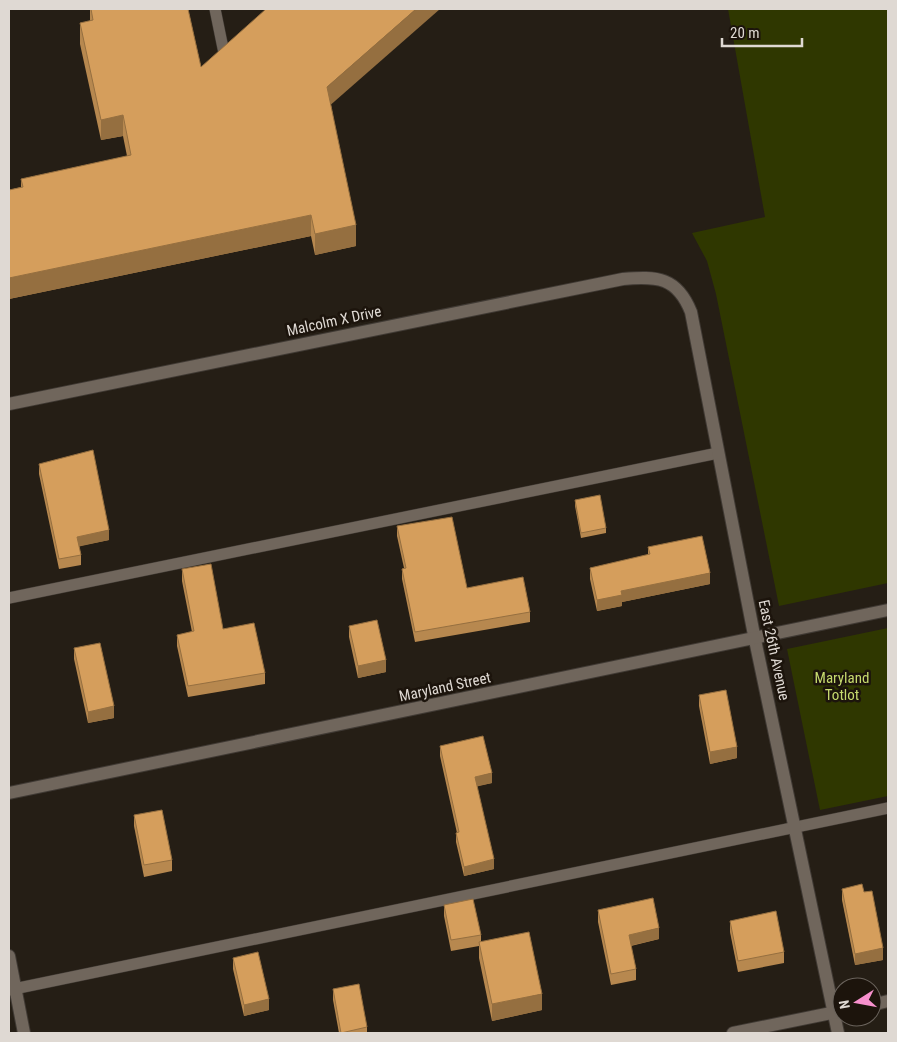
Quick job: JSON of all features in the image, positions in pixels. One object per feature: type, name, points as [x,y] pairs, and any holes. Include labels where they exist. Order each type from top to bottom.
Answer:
[{"type":"street","name":"Malcolm X Drive","points":[[9,404],[622,279],[652,277],[666,281]]},
{"type":"street","name":"East 26th Avenue","points":[[666,281],[677,288],[685,298],[691,312],[755,640],[832,986]]},
{"type":"street","name":"Maryland Street","points":[[9,793],[755,640],[888,610]]},
{"type":"street","points":[[9,956],[12,990],[24,1033]]},
{"type":"street","points":[[733,1033],[832,1013]]},
{"type":"lane","points":[[215,9],[225,58]]},
{"type":"lane","points":[[9,598],[718,453]]},
{"type":"lane","points":[[12,990],[888,808]]},
{"type":"green space","points":[[728,9],[888,9],[888,583],[779,606],[716,294],[707,261],[692,233],[765,217]]},
{"type":"green space","name":"Maryland Totlot","points":[[888,628],[888,796],[820,810],[787,649]]},
{"type":"building","points":[[91,9],[188,9],[201,67],[266,9],[416,9],[327,87],[356,225],[315,234],[311,215],[9,278],[9,190],[23,187],[21,179],[131,155],[123,115],[101,120],[80,23],[93,20]]},
{"type":"building","points":[[93,450],[109,530],[77,537],[81,555],[59,559],[39,464]]},
{"type":"building","points":[[600,495],[606,528],[581,533],[575,500]]},
{"type":"building","points":[[452,517],[467,588],[523,577],[530,612],[415,632],[402,569],[406,568],[397,526]]},
{"type":"building","points":[[702,536],[710,573],[621,591],[622,595],[597,600],[590,568],[650,554],[648,547]]},
{"type":"building","points":[[211,564],[223,629],[254,623],[265,673],[188,686],[177,635],[194,631],[182,569]]},
{"type":"building","points":[[377,620],[386,660],[358,666],[349,626]]},
{"type":"building","points":[[100,643],[114,706],[88,712],[74,648]]},
{"type":"building","points":[[726,690],[737,747],[710,752],[699,695]]},
{"type":"building","points":[[483,736],[492,773],[475,777],[494,859],[464,867],[456,833],[459,832],[440,746]]},
{"type":"building","points":[[162,810],[172,860],[144,865],[134,815]]},
{"type":"building","points":[[862,884],[864,892],[872,891],[883,948],[855,954],[842,889]]},
{"type":"building","points":[[653,898],[659,928],[629,935],[636,969],[611,974],[598,910]]},
{"type":"building","points":[[473,899],[481,935],[451,940],[444,905]]},
{"type":"building","points":[[776,911],[784,952],[738,961],[730,921]]},
{"type":"building","points":[[529,932],[542,994],[492,1004],[479,942]]},
{"type":"building","points":[[258,952],[269,999],[244,1005],[233,958]]},
{"type":"building","points":[[359,984],[367,1027],[341,1033],[333,989]]}]
